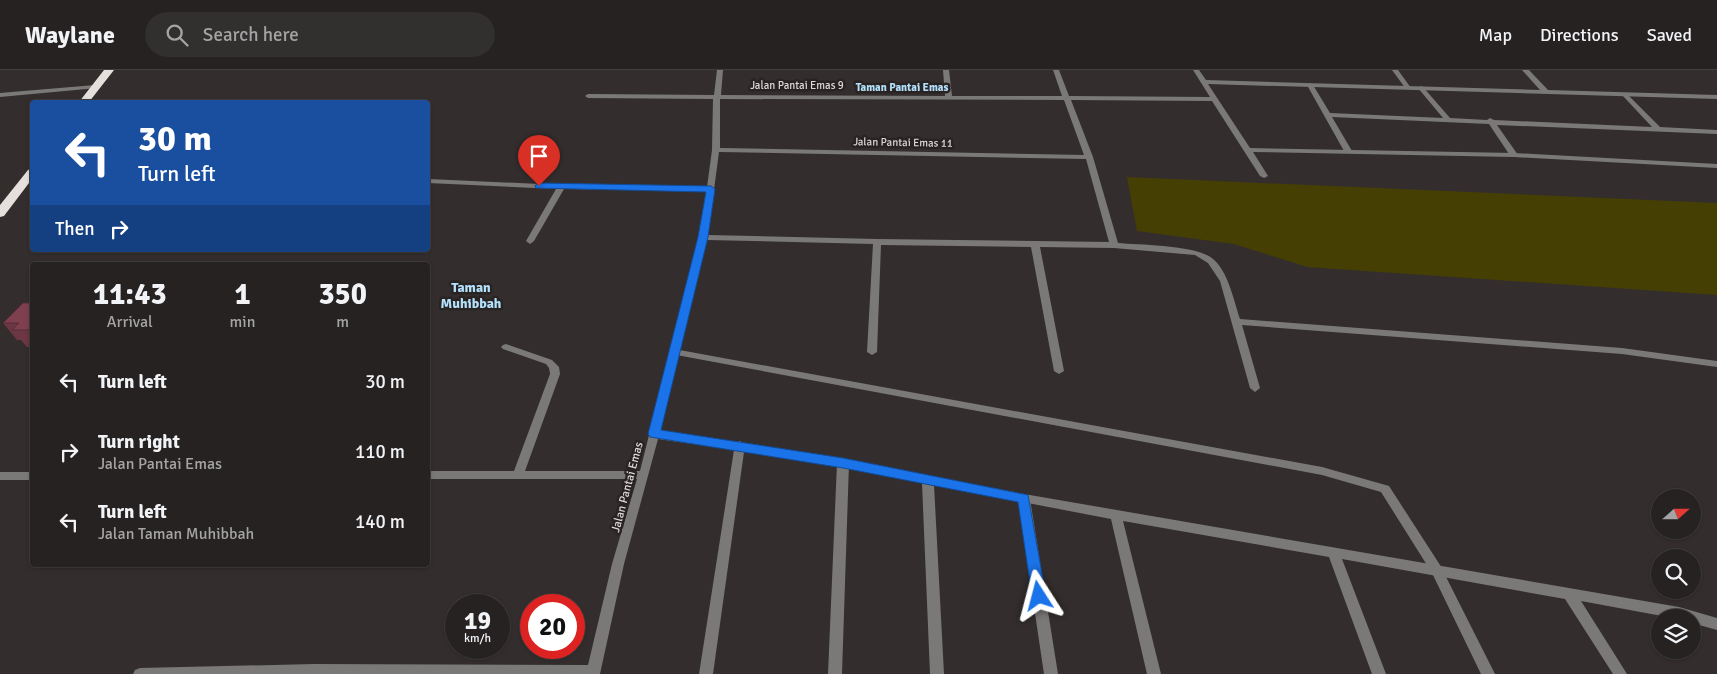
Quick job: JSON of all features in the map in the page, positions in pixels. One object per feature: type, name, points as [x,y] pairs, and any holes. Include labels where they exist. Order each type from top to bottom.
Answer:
[{"type":"highway","points":[[85,100],[109,70]]},
{"type":"highway","points":[[0,213],[30,175]]},
{"type":"street","name":"Jalan Pantai Emas","points":[[593,673],[618,564],[644,475],[703,237],[716,150],[717,96],[720,70]]},
{"type":"street","points":[[946,70],[949,97]]},
{"type":"street","points":[[1056,70],[1089,157],[1114,245]]},
{"type":"street","points":[[1196,70],[1264,176]]},
{"type":"street","points":[[1395,70],[1408,88]]},
{"type":"street","points":[[1525,70],[1546,92]]},
{"type":"street","points":[[1204,82],[1717,97]]},
{"type":"street","points":[[1310,85],[1348,151]]},
{"type":"street","points":[[0,95],[95,87]]},
{"type":"street","points":[[1422,88],[1447,118]]},
{"type":"street","points":[[1625,94],[1658,129]]},
{"type":"street","name":"Jalan Pantai Emas 9","points":[[588,96],[1215,100]]},
{"type":"street","points":[[1328,114],[1447,118],[1717,132]]},
{"type":"street","points":[[1490,120],[1514,155]]},
{"type":"street","name":"Jalan Pantai Emas 11","points":[[716,150],[1089,157]]},
{"type":"street","points":[[1247,150],[1514,155],[1717,166]]},
{"type":"street","points":[[430,181],[561,187],[711,189]]},
{"type":"street","points":[[530,241],[561,187]]},
{"type":"street","points":[[703,237],[877,242],[1114,245],[1182,250],[1197,253],[1211,261],[1224,281],[1255,388]]},
{"type":"street","points":[[872,352],[877,242]]},
{"type":"street","points":[[1035,245],[1059,371]]},
{"type":"street","points":[[1237,322],[1622,351],[1717,364]]},
{"type":"street","points":[[506,347],[549,362],[554,367],[555,374],[518,476]]},
{"type":"street","points":[[674,352],[1322,471],[1385,489],[1436,569],[1488,674]]},
{"type":"street","points":[[654,434],[740,445],[843,463],[928,481],[1679,612],[1717,624]]},
{"type":"street","points":[[706,674],[740,445]]},
{"type":"street","points":[[835,674],[843,463]]},
{"type":"street","points":[[430,475],[644,475]]},
{"type":"street","points":[[0,476],[30,476]]},
{"type":"street","points":[[928,481],[938,674]]},
{"type":"street","points":[[1024,498],[1051,674]]},
{"type":"street","points":[[1116,514],[1154,674]]},
{"type":"street","points":[[1333,552],[1379,674]]},
{"type":"street","points":[[1569,594],[1620,674]]},
{"type":"street","points":[[140,674],[314,670],[593,673]]},
{"type":"shaded area","points":[[1127,177],[1717,203],[1717,295],[1307,267],[1234,244],[1137,231]]},
{"type":"building","points":[[23,303],[30,303],[30,330],[12,330],[19,323],[3,323]]},
{"type":"district","name":"Taman Pantai Emas","points":[[902,87]]},
{"type":"district","name":"Taman Muhibbah","points":[[471,296]]},
{"type":"route","points":[[539,186],[711,189],[703,237],[654,434],[740,445],[1024,498],[1039,596]]}]
